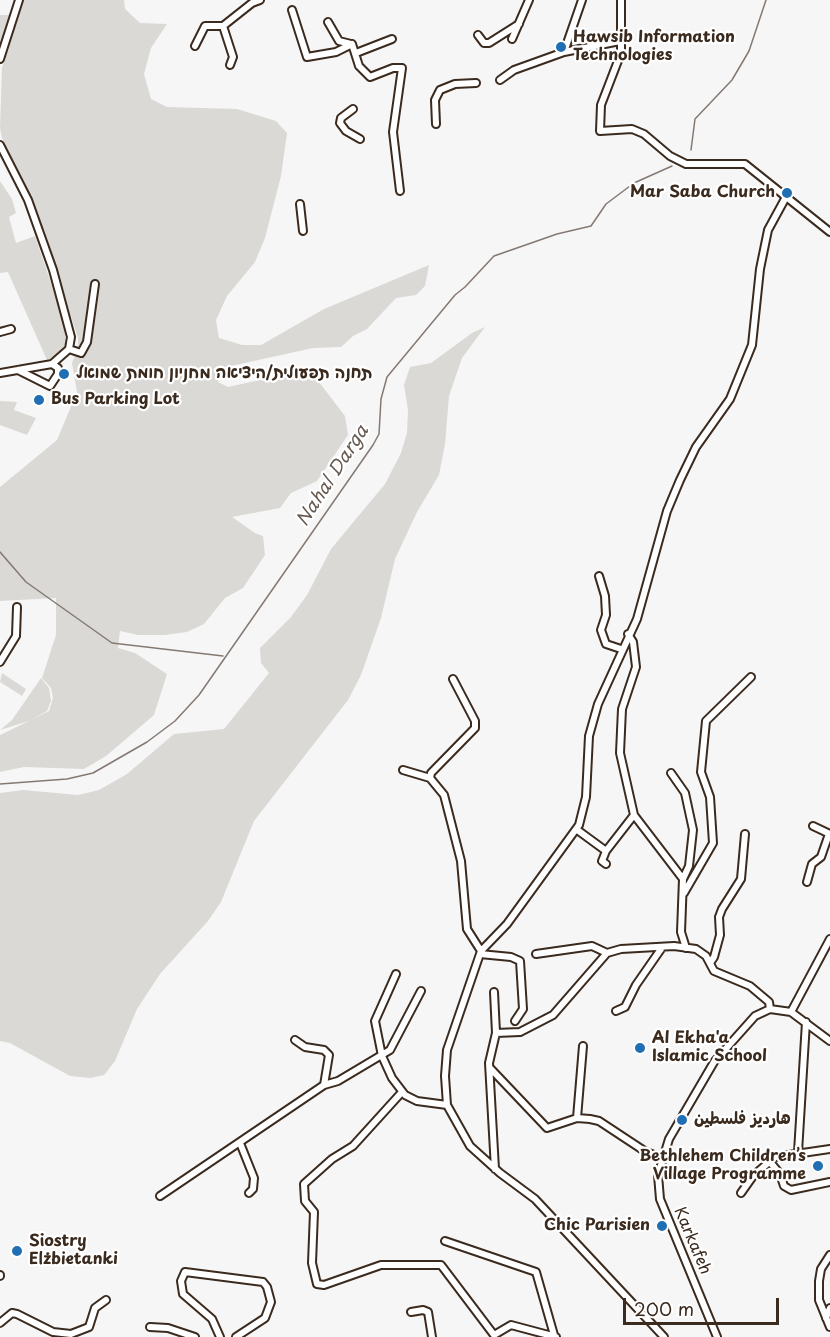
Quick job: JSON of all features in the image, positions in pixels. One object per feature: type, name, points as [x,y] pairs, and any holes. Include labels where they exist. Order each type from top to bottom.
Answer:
[{"type":"street","points":[[0,59],[19,0]]},
{"type":"street","points":[[195,46],[205,26],[223,26],[260,0]]},
{"type":"street","points":[[512,39],[528,0]]},
{"type":"street","points":[[564,52],[582,0]]},
{"type":"street","points":[[621,0],[621,53],[601,105],[600,131],[632,129],[644,134],[670,156],[686,164],[745,164],[830,232]]},
{"type":"street","points":[[292,10],[307,57],[336,52],[352,44]]},
{"type":"street","points":[[328,22],[339,41],[352,44]]},
{"type":"street","points":[[478,35],[484,43],[489,43],[519,24]]},
{"type":"street","points":[[223,26],[233,57],[230,65]]},
{"type":"street","points":[[356,53],[392,39]]},
{"type":"street","points":[[500,80],[514,70],[564,52],[620,41]]},
{"type":"street","points":[[352,44],[363,72],[370,77],[393,68],[402,68],[393,132],[400,190]]},
{"type":"street","points":[[436,124],[435,100],[440,90],[455,84],[476,83]]},
{"type":"street","points":[[353,109],[344,116],[340,123],[346,131],[360,140]]},
{"type":"street","points":[[0,145],[26,195],[53,270],[71,331],[69,350],[52,364],[0,373]]},
{"type":"street","points":[[664,1337],[535,1199],[470,1146],[447,1105],[445,1091],[447,1050],[480,952],[507,924],[576,829],[586,797],[589,736],[598,704],[627,634],[637,619],[667,511],[680,480],[696,447],[730,399],[752,345],[760,269],[768,230],[786,197]]},
{"type":"street","points":[[300,204],[303,231]]},
{"type":"street","points":[[69,350],[81,353],[87,342],[95,284]]},
{"type":"street","points":[[0,332],[11,329]]},
{"type":"street","points":[[18,370],[50,386],[58,374],[58,368],[52,364]]},
{"type":"street","points":[[599,576],[605,596],[606,615],[601,630],[606,644],[621,649]]},
{"type":"street","points":[[0,662],[16,636],[16,607]]},
{"type":"street","points":[[627,634],[633,642],[636,667],[622,710],[619,745],[634,814],[683,879]]},
{"type":"street","points":[[684,893],[712,843],[711,807],[701,772],[706,721],[751,677]]},
{"type":"street","points":[[430,778],[431,772],[475,728],[475,721],[453,679]]},
{"type":"street","points":[[403,770],[430,778],[444,795],[461,861],[467,929],[480,952]]},
{"type":"street","points":[[671,773],[685,793],[693,830],[689,866],[683,879],[681,925],[686,948]]},
{"type":"street","points":[[606,864],[602,861],[606,851],[634,814]]},
{"type":"street","points":[[807,882],[812,864],[821,857],[829,834],[813,826]]},
{"type":"street","points":[[576,829],[606,851]]},
{"type":"street","points":[[710,963],[720,935],[719,917],[741,879],[745,834]]},
{"type":"street","points":[[791,1012],[830,939]]},
{"type":"street","points":[[536,954],[592,946],[607,953]]},
{"type":"street","points":[[496,1033],[520,1032],[553,1015],[607,953],[621,949],[674,946],[696,949],[710,963],[714,971],[750,986],[769,1002],[770,1009],[791,1012],[830,1041]]},
{"type":"street","points":[[616,1011],[625,1007],[648,965],[661,948]]},
{"type":"street","points":[[480,952],[520,960],[523,1009],[515,1021]]},
{"type":"street","points":[[396,974],[375,1021],[382,1056],[392,1078],[402,1092],[411,1099],[447,1105]]},
{"type":"street","points":[[160,1196],[324,1085],[338,1081],[382,1056],[395,1041],[421,991]]},
{"type":"street","points":[[494,992],[496,1033],[490,1057],[490,1068],[495,1168]]},
{"type":"street","name":"Karkafeh","points":[[717,1337],[660,1199],[658,1175],[669,1139],[714,1062],[755,1016],[770,1009]]},
{"type":"street","points":[[798,1152],[806,1022]]},
{"type":"street","points":[[295,1040],[304,1047],[324,1050],[329,1055],[324,1085]]},
{"type":"street","points":[[577,1118],[583,1046]]},
{"type":"street","points":[[490,1068],[548,1128],[577,1118],[599,1121],[646,1152],[662,1158]]},
{"type":"street","points":[[433,1102],[445,1091]]},
{"type":"street","points":[[402,1092],[353,1146],[332,1159],[304,1184],[304,1201],[314,1212],[312,1263],[317,1284],[324,1285],[381,1265],[441,1265],[493,1336],[511,1325],[555,1336]]},
{"type":"street","points":[[240,1143],[254,1178],[253,1189],[249,1193]]},
{"type":"street","points":[[741,1193],[753,1176],[775,1157],[830,1149]]},
{"type":"street","points":[[770,1162],[780,1174],[784,1186],[791,1190],[830,1182]]},
{"type":"street","points":[[445,1241],[536,1272],[555,1336]]},
{"type":"street","points":[[830,1255],[821,1269],[819,1281],[819,1300],[830,1327]]},
{"type":"street","points":[[220,1337],[212,1319],[183,1293],[180,1281],[185,1272],[263,1282],[267,1287],[271,1302],[265,1318],[236,1337]]},
{"type":"street","points":[[0,1323],[12,1313],[53,1332],[71,1334],[89,1327],[95,1308],[106,1300]]},
{"type":"street","points":[[826,1318],[830,1308]]},
{"type":"street","points":[[411,1312],[423,1310],[428,1312],[432,1337]]},
{"type":"street","points":[[150,1327],[168,1328],[195,1337]]},
{"type":"shaded area","points":[[23,0],[124,0],[125,9],[140,23],[167,24],[151,48],[144,74],[151,99],[167,107],[237,109],[276,121],[287,133],[281,176],[265,238],[255,262],[227,296],[216,320],[219,338],[242,345],[261,345],[324,309],[429,265],[425,286],[416,295],[396,298],[367,329],[353,336],[341,347],[313,348],[222,368],[218,382],[228,387],[309,369],[345,416],[348,435],[317,481],[291,493],[280,508],[232,517],[263,536],[265,555],[243,588],[225,598],[204,624],[187,632],[165,635],[138,635],[120,631],[118,648],[135,653],[167,674],[154,715],[106,756],[84,769],[24,767],[0,772],[0,735],[29,721],[0,730],[12,720],[41,678],[49,688],[51,701],[47,711],[31,720],[49,711],[53,698],[51,688],[42,678],[56,635],[56,598],[0,601],[0,487],[57,440],[77,392],[72,363],[78,348],[78,338],[34,204],[2,138],[0,128],[2,68]]},
{"type":"shaded area","points":[[0,15],[9,15],[0,49]]},
{"type":"shaded area","points":[[0,181],[12,199],[16,213],[9,217],[16,243],[35,236],[65,324],[65,345],[58,355],[47,360],[8,272],[0,273]]},
{"type":"shaded area","points":[[485,327],[462,358],[449,396],[445,444],[439,475],[417,512],[395,559],[381,618],[361,675],[348,700],[254,821],[221,902],[208,921],[160,974],[137,1009],[115,1061],[104,1075],[90,1078],[70,1076],[10,1043],[0,1041],[0,793],[23,790],[78,795],[99,790],[127,774],[174,734],[224,729],[269,673],[261,663],[260,648],[291,617],[307,595],[331,549],[385,484],[401,453],[407,433],[408,410],[404,385],[410,367],[431,363],[472,333]]},
{"type":"shaded area","points":[[0,401],[17,402],[14,410],[36,418],[27,435],[0,425]]},
{"type":"shaded area","points":[[2,673],[26,689],[22,696],[0,682]]},
{"type":"waterway","name":"Nahal Darga","points":[[691,150],[695,119],[732,80],[749,51],[766,0]]},
{"type":"waterway","name":"Nahal Darga","points":[[0,784],[67,779],[93,773],[147,742],[175,721],[199,695],[373,445],[379,434],[381,399],[387,377],[455,295],[494,256],[557,234],[591,226],[606,204],[634,183],[672,166]]},
{"type":"waterway","points":[[0,552],[26,582],[112,643],[223,656]]},
{"type":"place","name":"Hawsib Information Technologies","points":[[561,47]]},
{"type":"place","name":"Mar Saba Church","points":[[787,193]]},
{"type":"place","name":"תחנה תפעולית/היציאה מחניון חומת שמואל","points":[[64,374]]},
{"type":"place","name":"Bus Parking Lot","points":[[39,400]]},
{"type":"place","name":"Al Ekha'a Islamic School","points":[[640,1048]]},
{"type":"place","name":"هارديز فلسطين","points":[[682,1120]]},
{"type":"place","name":"Bethlehem Children’s Village Programme","points":[[818,1166]]},
{"type":"place","name":"Chic Parisien","points":[[662,1226]]},
{"type":"place","name":"Siostry Elżbietanki","points":[[17,1251]]}]
